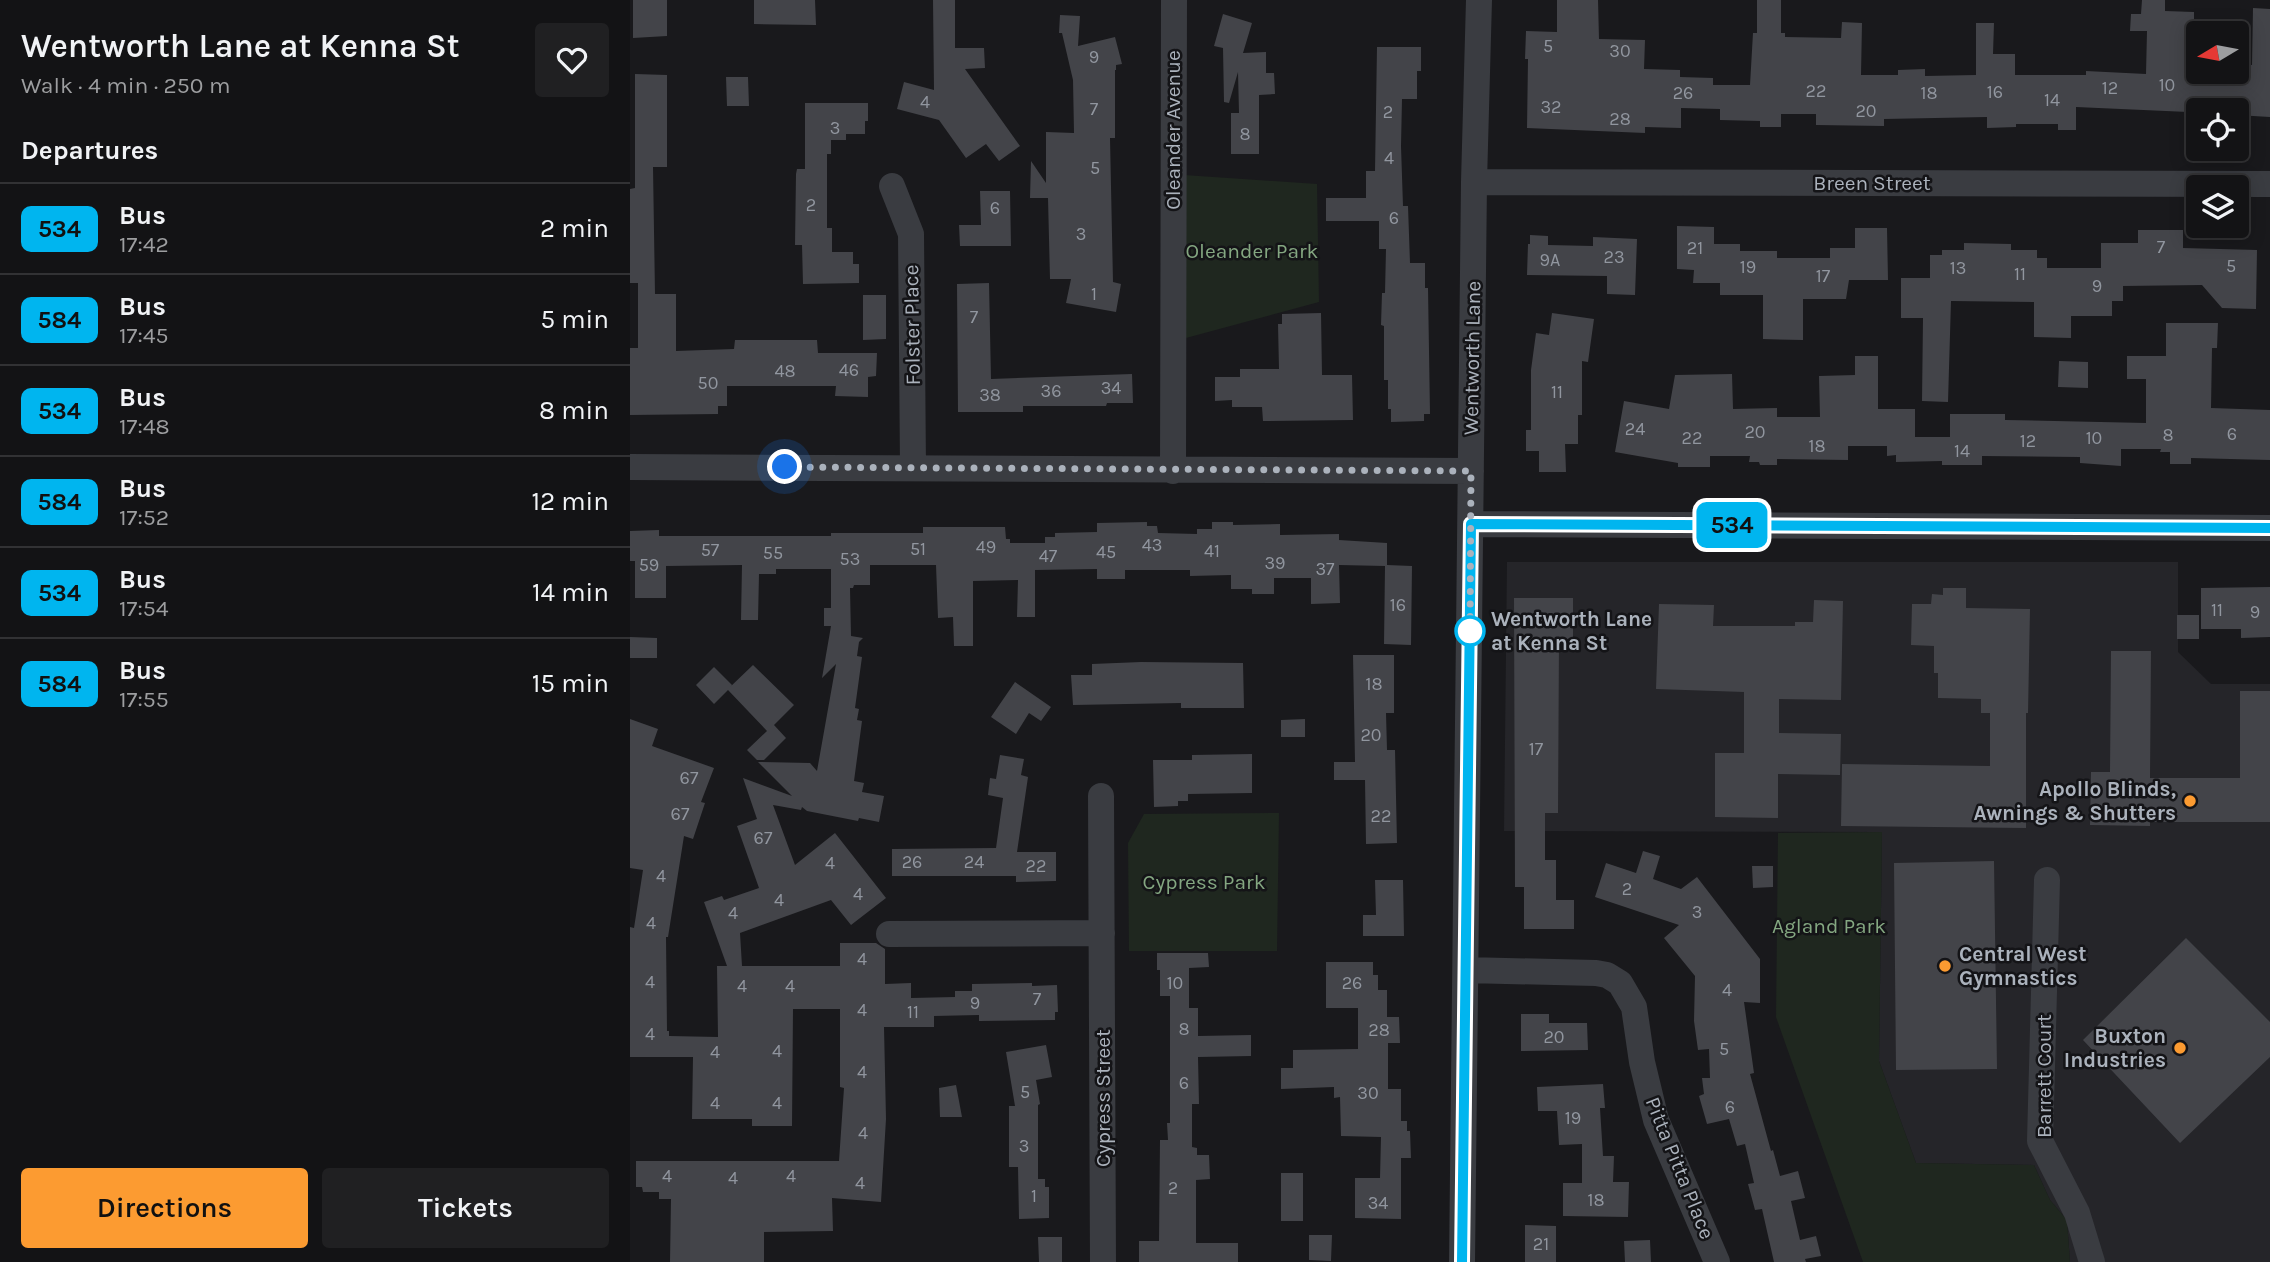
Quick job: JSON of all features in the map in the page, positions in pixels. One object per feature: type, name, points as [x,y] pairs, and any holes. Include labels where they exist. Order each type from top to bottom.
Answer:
[{"type":"street","name":"Oleander Avenue","points":[[1173,471],[1174,0]]},
{"type":"street","name":"Wentworth Lane","points":[[1462,1262],[1474,183],[1479,0]]},
{"type":"street","name":"Breen Street","points":[[1474,183],[2270,184]]},
{"type":"street","name":"Folster Place","points":[[892,186],[911,234],[913,467]]},
{"type":"street","points":[[630,467],[1471,471]]},
{"type":"street","points":[[1471,524],[2270,528]]},
{"type":"street","name":"Cypress Street","points":[[1101,796],[1103,1262]]},
{"type":"street","name":"Barrett Court","points":[[2047,880],[2040,1141],[2077,1213],[2092,1262]]},
{"type":"street","points":[[889,934],[1102,933]]},
{"type":"street","name":"Pitta Pitta Place","points":[[1466,971],[1596,973],[1607,975],[1620,984],[1634,1007],[1642,1062],[1656,1120],[1717,1262]]},
{"type":"shaded area","points":[[1507,562],[2178,562],[2178,652],[2211,684],[2270,684],[2270,1262],[2070,1262],[2067,1220],[2050,1200],[2034,1165],[1916,1163],[1879,1061],[1882,832],[1504,831]]},
{"type":"green space","name":"Oleander Park","points":[[1184,175],[1317,184],[1319,302],[1186,338]]},
{"type":"green space","name":"Cypress Park","points":[[1279,813],[1277,951],[1129,951],[1128,843],[1144,814]]},
{"type":"green space","name":"Agland Park","points":[[1882,832],[1879,1061],[1916,1163],[2034,1165],[2050,1200],[2067,1220],[2070,1262],[1863,1262],[1776,1017],[1778,833]]},
{"type":"building","points":[[633,0],[667,0],[667,36],[633,38]]},
{"type":"building","points":[[754,0],[815,0],[816,25],[754,24]]},
{"type":"building","points":[[933,0],[955,0],[955,48],[984,48],[985,68],[965,69],[1020,146],[999,161],[986,144],[966,158],[939,120],[897,109],[904,82],[934,90]]},
{"type":"building","points":[[1557,0],[1598,0],[1599,39],[1645,40],[1644,69],[1680,70],[1680,77],[1713,78],[1713,85],[1750,85],[1753,33],[1757,33],[1757,0],[1781,0],[1781,33],[1785,33],[1785,37],[1841,38],[1842,22],[1862,23],[1861,75],[1898,75],[1898,70],[1925,69],[1925,76],[1976,75],[1976,23],[1994,23],[1993,54],[2015,54],[2015,75],[2086,75],[2086,71],[2146,74],[2147,31],[2130,31],[2131,14],[2141,14],[2142,0],[2165,0],[2165,11],[2194,12],[2194,21],[2186,21],[2186,84],[2249,84],[2253,8],[2270,9],[2270,117],[2249,116],[2249,98],[2186,98],[2186,112],[2076,107],[2076,130],[2058,130],[2058,124],[2016,124],[2016,127],[1987,128],[1987,117],[1884,119],[1884,126],[1816,125],[1816,114],[1781,114],[1781,127],[1760,127],[1760,121],[1720,120],[1720,109],[1681,108],[1681,128],[1645,127],[1645,133],[1527,128],[1526,31],[1557,32]]},
{"type":"building","points":[[1223,14],[1252,23],[1243,53],[1266,52],[1266,73],[1274,73],[1275,94],[1259,95],[1259,154],[1231,154],[1231,113],[1239,113],[1238,72],[1229,103],[1224,102],[1223,48],[1214,46]]},
{"type":"building","points":[[1060,15],[1080,16],[1078,46],[1115,37],[1122,64],[1116,65],[1115,70],[1115,138],[1110,138],[1113,282],[1121,284],[1116,312],[1066,303],[1071,279],[1050,279],[1048,198],[1030,198],[1031,161],[1046,183],[1046,132],[1074,133],[1073,80],[1062,33],[1059,33]]},
{"type":"building","points":[[1377,47],[1421,47],[1421,71],[1417,71],[1417,99],[1402,99],[1401,146],[1403,206],[1408,206],[1410,263],[1425,263],[1425,288],[1428,288],[1430,414],[1424,414],[1424,421],[1391,422],[1391,409],[1388,409],[1388,380],[1384,380],[1384,326],[1381,325],[1386,249],[1379,249],[1379,221],[1326,221],[1326,198],[1366,198],[1366,171],[1375,171]]},
{"type":"building","points":[[635,74],[667,75],[667,167],[653,167],[655,294],[676,294],[676,351],[734,349],[735,340],[817,340],[818,353],[877,353],[876,376],[868,377],[868,397],[835,396],[836,386],[727,386],[727,406],[718,406],[718,414],[630,415],[630,348],[638,348],[638,283],[630,283],[630,189],[635,188]]},
{"type":"building","points":[[726,77],[748,77],[749,106],[727,106]]},
{"type":"building","points":[[805,103],[868,103],[865,134],[846,134],[846,140],[831,140],[831,154],[827,154],[827,228],[832,228],[832,252],[853,252],[853,264],[859,264],[859,283],[803,284],[802,245],[795,245],[796,174],[797,169],[805,169]]},
{"type":"building","points":[[980,191],[1010,191],[1011,246],[960,246],[959,225],[981,225]]},
{"type":"building","points":[[1677,226],[1714,227],[1714,244],[1740,244],[1740,251],[1777,251],[1777,258],[1830,258],[1830,248],[1855,248],[1855,228],[1887,228],[1888,280],[1849,280],[1846,299],[1803,299],[1803,340],[1763,339],[1763,295],[1720,295],[1720,283],[1693,283],[1694,270],[1677,269]]},
{"type":"building","points":[[2138,230],[2183,230],[2183,248],[2257,250],[2256,309],[2222,308],[2202,285],[2123,286],[2123,301],[2112,301],[2112,316],[2071,316],[2071,338],[2034,337],[2034,302],[1951,301],[1948,402],[1922,401],[1923,318],[1901,318],[1901,278],[1930,278],[1930,255],[1942,255],[1942,250],[1964,250],[1964,243],[2011,244],[2011,250],[2037,250],[2037,258],[2047,258],[2047,268],[2101,268],[2101,243],[2138,243]]},
{"type":"building","points":[[1530,235],[1548,236],[1548,245],[1593,246],[1593,237],[1637,239],[1635,295],[1607,294],[1607,276],[1527,275]]},
{"type":"building","points":[[989,283],[991,379],[1132,374],[1133,403],[1107,403],[1106,406],[1023,406],[1023,412],[958,412],[957,284]]},
{"type":"building","points":[[863,295],[886,295],[886,339],[863,340]]},
{"type":"building","points":[[1321,313],[1322,375],[1352,375],[1353,420],[1263,421],[1262,407],[1232,407],[1232,400],[1215,401],[1215,377],[1240,377],[1240,369],[1279,369],[1278,324],[1282,324],[1282,314]]},
{"type":"building","points":[[1552,313],[1594,319],[1588,362],[1582,361],[1582,415],[1578,415],[1578,444],[1565,444],[1566,472],[1539,472],[1539,451],[1526,451],[1526,430],[1531,430],[1531,370],[1536,333],[1549,335]]},
{"type":"building","points":[[2166,323],[2218,323],[2217,348],[2212,348],[2211,408],[2270,410],[2270,460],[2191,458],[2191,464],[2170,464],[2170,452],[2160,452],[2161,449],[2121,449],[2121,466],[2080,463],[2080,457],[1982,456],[1982,465],[1942,465],[1942,461],[1896,462],[1896,455],[1887,456],[1887,446],[1848,446],[1848,460],[1777,459],[1777,465],[1760,465],[1759,462],[1749,462],[1750,456],[1710,456],[1710,467],[1678,467],[1678,463],[1615,452],[1624,401],[1669,409],[1675,375],[1732,374],[1733,409],[1777,408],[1777,417],[1820,417],[1819,376],[1855,375],[1855,356],[1878,356],[1878,409],[1915,409],[1915,437],[1950,437],[1950,414],[2005,414],[2005,420],[2146,423],[2146,379],[2127,379],[2127,356],[2166,356]]},
{"type":"building","points":[[2059,361],[2088,362],[2088,388],[2058,387]]},
{"type":"building","points":[[1147,522],[1147,526],[1157,526],[1158,533],[1197,534],[1197,529],[1212,529],[1212,522],[1233,522],[1233,525],[1280,524],[1280,535],[1339,534],[1339,540],[1387,543],[1387,565],[1412,566],[1411,645],[1384,644],[1385,566],[1339,565],[1340,603],[1311,604],[1311,578],[1274,578],[1274,594],[1252,594],[1252,589],[1231,589],[1231,575],[1190,576],[1190,570],[1125,570],[1125,579],[1097,579],[1097,569],[1035,570],[1035,617],[1017,617],[1018,580],[973,581],[973,646],[954,646],[953,617],[938,618],[936,565],[870,565],[870,585],[854,585],[850,588],[851,636],[863,638],[859,642],[857,656],[862,657],[855,708],[859,709],[857,720],[862,721],[854,781],[864,783],[862,792],[884,796],[879,822],[859,818],[858,821],[807,811],[802,807],[801,810],[773,805],[795,865],[835,833],[886,898],[851,925],[831,900],[740,933],[742,966],[840,966],[840,943],[876,943],[885,949],[885,984],[911,983],[911,998],[955,997],[955,991],[972,991],[972,984],[1057,985],[1058,1012],[1055,1012],[1055,1020],[979,1021],[979,1015],[934,1016],[934,1027],[884,1027],[886,1119],[881,1202],[832,1198],[833,1231],[764,1232],[764,1262],[670,1262],[671,1199],[659,1199],[659,1192],[643,1192],[642,1187],[636,1187],[636,1161],[839,1161],[844,1088],[840,1087],[840,1009],[793,1009],[792,1126],[752,1126],[752,1119],[692,1119],[693,1057],[630,1057],[630,927],[634,928],[643,870],[630,868],[630,719],[658,729],[652,746],[714,768],[701,802],[705,803],[693,839],[684,836],[666,937],[667,1031],[669,1036],[718,1037],[717,966],[727,966],[704,902],[722,896],[724,900],[759,888],[737,826],[757,819],[743,778],[792,796],[758,762],[810,763],[817,771],[836,664],[822,678],[831,626],[824,626],[824,608],[831,608],[831,569],[776,569],[776,574],[759,574],[758,620],[741,620],[742,565],[666,566],[666,598],[635,598],[635,561],[630,561],[630,531],[659,530],[659,536],[831,536],[831,533],[923,533],[923,527],[1005,527],[1006,539],[1010,539],[1010,543],[1045,543],[1045,537],[1055,537],[1055,533],[1097,532],[1097,523]]},
{"type":"building","points":[[2270,587],[2270,637],[2241,638],[2241,629],[2201,629],[2201,588]]},
{"type":"building","points":[[1943,588],[1966,588],[1966,608],[2030,609],[2026,713],[2026,828],[1841,826],[1842,764],[1990,766],[1990,713],[1981,713],[1981,699],[1938,698],[1934,646],[1911,645],[1912,604],[1931,604],[1932,594],[1943,595]]},
{"type":"building","points":[[1514,598],[1573,598],[1573,639],[1559,639],[1558,813],[1545,813],[1545,860],[1556,860],[1556,900],[1574,900],[1574,929],[1524,929],[1524,887],[1515,887]]},
{"type":"building","points":[[1814,600],[1843,601],[1841,700],[1779,699],[1779,733],[1841,734],[1840,775],[1778,774],[1778,818],[1715,817],[1715,753],[1744,753],[1744,692],[1656,689],[1659,604],[1714,605],[1713,626],[1795,626],[1795,622],[1813,622]]},
{"type":"building","points":[[2177,615],[2199,615],[2199,639],[2177,639]]},
{"type":"building","points":[[630,637],[657,638],[657,658],[630,658]]},
{"type":"building","points":[[2111,651],[2151,651],[2150,778],[2240,778],[2240,691],[2270,691],[2270,822],[2090,825],[2091,772],[2110,772]]},
{"type":"building","points":[[1353,655],[1394,655],[1394,713],[1386,713],[1387,750],[1395,750],[1397,843],[1366,844],[1365,780],[1334,780],[1334,762],[1355,762]]},
{"type":"building","points":[[1243,663],[1244,708],[1181,708],[1181,703],[1073,705],[1071,675],[1092,675],[1092,664]]},
{"type":"building","points":[[753,665],[794,705],[774,725],[786,738],[764,760],[757,760],[747,750],[767,731],[728,690],[714,704],[696,685],[714,667],[732,685],[729,688]]},
{"type":"building","points":[[1015,682],[1051,707],[1041,721],[1029,713],[1016,734],[991,717]]},
{"type":"building","points":[[1305,719],[1305,737],[1281,737],[1281,720]]},
{"type":"building","points":[[1252,754],[1252,793],[1188,794],[1188,801],[1178,801],[1178,806],[1154,807],[1153,760],[1192,760],[1192,755]]},
{"type":"building","points":[[1000,755],[1024,759],[1021,775],[1028,777],[1017,852],[1056,852],[1056,881],[1016,882],[1016,876],[892,876],[892,849],[996,848],[1003,798],[988,795],[990,778],[996,779]]},
{"type":"building","points":[[1643,851],[1660,856],[1653,879],[1681,889],[1697,877],[1760,959],[1760,1003],[1744,1002],[1754,1073],[1750,1074],[1780,1176],[1798,1171],[1805,1198],[1791,1201],[1800,1240],[1816,1236],[1821,1256],[1805,1259],[1806,1262],[1774,1262],[1762,1209],[1755,1210],[1748,1184],[1754,1183],[1745,1144],[1737,1146],[1729,1119],[1707,1124],[1699,1096],[1704,1094],[1702,1078],[1710,1078],[1709,1049],[1698,1050],[1694,1021],[1695,976],[1664,938],[1679,925],[1595,897],[1606,863],[1636,873]]},
{"type":"building","name":"Central West Gymnastics","points":[[1994,861],[1997,1069],[1896,1070],[1894,863]]},
{"type":"building","points":[[1752,866],[1773,866],[1773,887],[1753,888]]},
{"type":"building","points":[[1375,880],[1403,880],[1404,936],[1363,936],[1363,915],[1376,915]]},
{"type":"building","name":"Buxton Industries","points":[[2186,938],[2270,1022],[2270,1057],[2180,1143],[2083,1040]]},
{"type":"building","points":[[1157,953],[1208,953],[1209,967],[1189,968],[1189,1008],[1198,1008],[1198,1036],[1251,1035],[1251,1056],[1198,1057],[1199,1104],[1192,1104],[1192,1147],[1197,1148],[1197,1155],[1209,1155],[1210,1179],[1196,1180],[1196,1243],[1238,1243],[1238,1262],[1139,1262],[1139,1241],[1159,1241],[1160,1140],[1168,1140],[1167,1123],[1170,1123],[1170,996],[1160,996]]},
{"type":"building","points":[[1326,962],[1373,962],[1373,975],[1378,975],[1378,990],[1387,990],[1387,1017],[1399,1017],[1400,1043],[1388,1043],[1388,1089],[1401,1089],[1401,1121],[1407,1121],[1407,1131],[1410,1131],[1411,1158],[1401,1158],[1401,1219],[1355,1218],[1355,1178],[1380,1178],[1381,1137],[1341,1136],[1340,1097],[1334,1098],[1334,1087],[1281,1089],[1281,1068],[1293,1068],[1293,1050],[1358,1049],[1358,1008],[1326,1008]]},
{"type":"building","points":[[1521,1014],[1549,1014],[1549,1023],[1587,1023],[1588,1050],[1521,1051]]},
{"type":"building","points":[[1046,1045],[1052,1077],[1036,1080],[1040,1104],[1038,1179],[1045,1179],[1045,1187],[1049,1187],[1049,1218],[1019,1219],[1018,1167],[1009,1167],[1009,1106],[1015,1106],[1006,1052]]},
{"type":"building","points":[[1603,1084],[1605,1108],[1600,1108],[1603,1156],[1614,1156],[1613,1182],[1629,1182],[1628,1217],[1563,1216],[1563,1183],[1582,1183],[1582,1144],[1559,1145],[1557,1111],[1538,1111],[1537,1087]]},
{"type":"building","points":[[956,1085],[962,1117],[940,1117],[939,1088]]},
{"type":"building","points":[[1281,1173],[1303,1173],[1303,1221],[1281,1221]]},
{"type":"building","points":[[1525,1225],[1556,1226],[1556,1262],[1525,1262]]},
{"type":"building","points":[[1309,1235],[1332,1235],[1331,1261],[1309,1260]]},
{"type":"building","points":[[1038,1237],[1062,1237],[1062,1262],[1039,1262]]},
{"type":"building","points":[[1650,1240],[1651,1262],[1625,1262],[1624,1241]]},
{"type":"bus line","name":"534","points":[[1462,1262],[1471,524],[2270,528]]},
{"type":"place","name":"Wentworth Lane at Kenna St","points":[[1470,631]]},
{"type":"place","name":"Apollo Blinds, Awnings & Shutters","points":[[2190,801]]},
{"type":"place","name":"Central West Gymnastics","points":[[1945,966]]},
{"type":"place","name":"Buxton Industries","points":[[2180,1048]]},
{"type":"route","points":[[785,467],[1471,471],[1470,635],[1470,631]]}]
